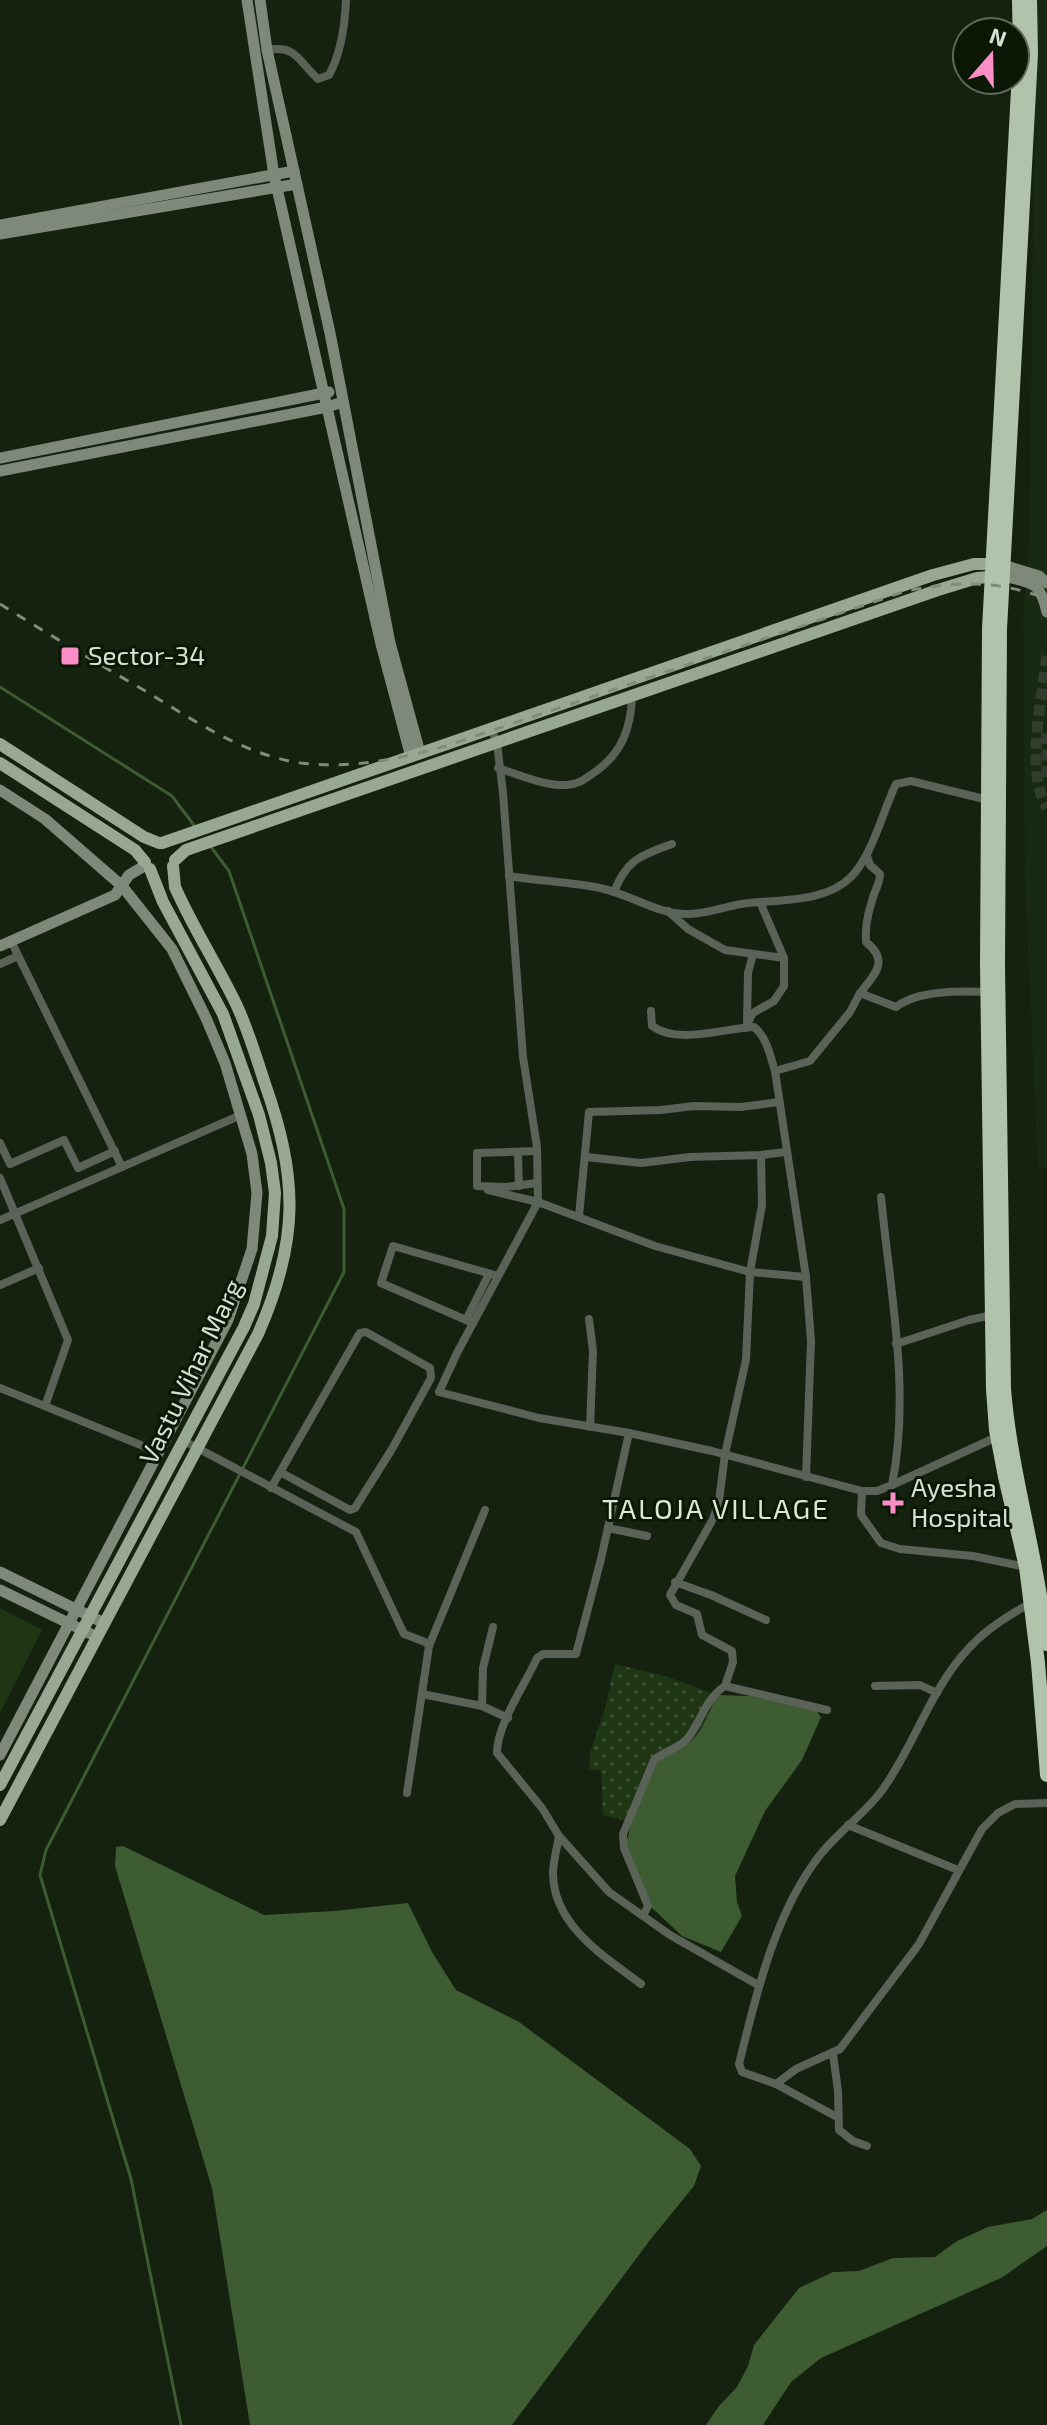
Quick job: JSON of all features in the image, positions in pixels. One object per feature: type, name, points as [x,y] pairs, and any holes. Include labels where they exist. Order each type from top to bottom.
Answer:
[{"type":"highway","points":[[1019,0],[1020,164]]},
{"type":"highway","points":[[1030,0],[1031,54],[1020,164],[998,570],[998,965],[1003,1435],[1026,1567],[1036,1600],[1047,1775]]},
{"type":"highway","points":[[998,570],[989,629],[988,992],[993,1389],[1047,1644]]},
{"type":"main road","points":[[147,865],[148,848],[160,843],[491,728],[933,575],[974,564],[998,570]]},
{"type":"main road","points":[[0,763],[135,850],[147,865],[160,873],[186,850],[998,570]]},
{"type":"main road","points":[[0,744],[144,837],[172,849],[175,887],[247,1031],[285,1147],[291,1192],[288,1239],[269,1310],[0,1820]]},
{"type":"main road","name":"Vastu Vihar Marg","points":[[0,1785],[254,1304],[272,1236],[275,1193],[271,1163],[229,1029],[147,865]]},
{"type":"street","points":[[247,0],[277,190],[381,644],[416,755]]},
{"type":"street","points":[[260,0],[267,50],[416,755]]},
{"type":"street","points":[[267,50],[284,47],[296,54],[318,79],[329,75],[335,64],[346,16],[346,0]]},
{"type":"street","points":[[0,225],[294,171]]},
{"type":"street","points":[[0,234],[277,190],[297,184]]},
{"type":"street","points":[[0,458],[324,392],[342,396]]},
{"type":"street","points":[[0,471],[327,407],[342,396]]},
{"type":"street","points":[[998,570],[1039,576],[1047,583]]},
{"type":"street","points":[[998,570],[1041,590],[1047,612]]},
{"type":"street","points":[[498,768],[565,786],[582,782],[608,763],[619,749],[631,721],[632,696]]},
{"type":"street","points":[[491,728],[497,743],[523,1057],[537,1151],[538,1202],[469,1322],[439,1392],[539,1418],[725,1454],[862,1491],[877,1491],[1003,1435]]},
{"type":"street","points":[[509,876],[614,892],[656,909],[687,914],[813,897],[843,884],[867,856],[882,812],[896,784],[911,781],[988,800]]},
{"type":"street","points":[[0,790],[45,819],[122,886],[160,932],[183,969],[221,1053],[241,1115],[256,1179],[257,1219],[252,1249],[228,1320],[0,1755]]},
{"type":"street","points":[[614,892],[622,872],[638,857],[672,844]]},
{"type":"street","points":[[775,1071],[810,1061],[836,1031],[875,974],[880,958],[877,950],[866,942],[865,931],[871,903],[880,884],[880,874],[870,865],[867,856]]},
{"type":"street","points":[[122,1167],[18,956],[5,943],[115,895],[134,870],[147,865]]},
{"type":"street","points":[[746,1026],[753,1013],[774,1001],[784,986],[784,958],[760,902]]},
{"type":"street","points":[[667,911],[688,929],[725,950],[784,958]]},
{"type":"street","points":[[746,1026],[748,973],[753,954]]},
{"type":"street","points":[[0,964],[18,956]]},
{"type":"street","points":[[860,993],[896,1007],[903,1000],[962,991],[988,992]]},
{"type":"street","points":[[651,1011],[652,1026],[661,1033],[687,1034],[746,1026],[759,1030],[768,1047],[775,1071],[806,1277],[811,1341],[806,1477]]},
{"type":"street","points":[[579,1216],[589,1112],[694,1106],[741,1107],[779,1102]]},
{"type":"street","points":[[0,1220],[241,1115]]},
{"type":"street","points":[[0,1143],[10,1164],[64,1140],[78,1168],[115,1151]]},
{"type":"street","points":[[537,1151],[477,1153],[477,1186],[537,1183]]},
{"type":"street","points":[[586,1157],[641,1163],[785,1152]]},
{"type":"street","points":[[518,1153],[519,1186]]},
{"type":"street","points":[[643,1916],[648,1906],[624,1848],[626,1821],[654,1760],[680,1746],[693,1730],[714,1693],[725,1686],[733,1662],[732,1651],[702,1635],[697,1614],[676,1605],[670,1595],[713,1519],[719,1501],[725,1454],[746,1360],[750,1272],[762,1205],[761,1155]]},
{"type":"street","points":[[0,1178],[68,1340],[45,1406]]},
{"type":"street","points":[[488,1190],[538,1202],[655,1246],[750,1272],[806,1277]]},
{"type":"street","points":[[881,1197],[895,1303],[901,1430],[892,1485]]},
{"type":"street","points":[[469,1322],[381,1283],[393,1246],[494,1275]]},
{"type":"street","points":[[0,1285],[39,1268]]},
{"type":"street","points":[[896,1344],[992,1315]]},
{"type":"street","points":[[589,1319],[593,1351],[590,1427]]},
{"type":"street","points":[[271,1488],[280,1472],[360,1333],[366,1332],[430,1368],[431,1378],[355,1508],[350,1510],[280,1472]]},
{"type":"street","points":[[0,1388],[158,1452]]},
{"type":"street","points":[[629,1433],[576,1654],[543,1654],[537,1658],[497,1743],[497,1753],[542,1808],[559,1836],[609,1892],[670,1935],[758,1985]]},
{"type":"street","points":[[184,1441],[356,1532],[404,1634],[429,1646]]},
{"type":"street","points":[[862,1491],[861,1515],[881,1543],[900,1549],[973,1556],[1026,1567]]},
{"type":"street","points":[[407,1793],[429,1646],[485,1510]]},
{"type":"street","points":[[608,1528],[647,1536]]},
{"type":"street","points":[[0,1572],[104,1623]]},
{"type":"street","points":[[675,1582],[766,1620]]},
{"type":"street","points":[[0,1590],[97,1637]]},
{"type":"street","points":[[837,2117],[776,2084],[742,2072],[740,2068],[758,1985],[791,1903],[819,1857],[883,1790],[937,1693],[966,1650],[982,1634],[1036,1600]]},
{"type":"street","points":[[482,1706],[483,1668],[493,1627]]},
{"type":"street","points":[[875,1686],[920,1685],[937,1693]]},
{"type":"street","points":[[725,1686],[827,1710]]},
{"type":"street","points":[[422,1694],[482,1706],[508,1718]]},
{"type":"street","points":[[776,2084],[796,2069],[840,2049],[919,1944],[982,1829],[998,1813],[1015,1804],[1047,1803]]},
{"type":"street","points":[[848,1825],[958,1870]]},
{"type":"street","points":[[559,1836],[553,1870],[554,1888],[564,1915],[583,1937],[641,1984]]},
{"type":"street","points":[[833,2054],[839,2130],[853,2141],[867,2146]]},
{"type":"shaded area","points":[[1036,0],[1047,0],[1047,1168],[1038,1168],[1025,882],[1023,618],[1029,545]]},
{"type":"shaded area","points":[[0,1608],[42,1630],[0,1713]]},
{"type":"shaded area","points":[[615,1664],[665,1676],[717,1695],[695,1737],[655,1762],[631,1822],[603,1815],[601,1771],[589,1769],[590,1753],[605,1709]]},
{"type":"shaded area","points":[[717,1695],[749,1696],[815,1709],[821,1717],[802,1760],[765,1811],[735,1876],[737,1902],[742,1916],[721,1952],[682,1936],[650,1906],[626,1847],[631,1822],[655,1762],[695,1737]]},
{"type":"shaded area","points":[[123,1846],[264,1915],[408,1903],[432,1952],[456,1990],[519,2022],[690,2149],[701,2166],[694,2186],[512,2425],[250,2425],[212,2188],[115,1866],[116,1847]]},
{"type":"shaded area","points":[[1047,2210],[1047,2246],[1001,2278],[821,2358],[791,2382],[763,2425],[706,2425],[737,2387],[754,2345],[799,2288],[833,2272],[859,2271],[893,2258],[935,2257],[957,2241],[988,2227],[1032,2219]]},
{"type":"waterway","points":[[0,687],[172,796],[196,828]]},
{"type":"waterway","points":[[181,2425],[131,2179],[40,1875],[46,1850],[344,1272],[344,1209],[229,871],[211,847]]},
{"type":"tunnel","points":[[1047,656],[1036,755],[1040,793],[1047,808]]},
{"type":"tunnel","points":[[1047,733],[1047,782]]},
{"type":"railway","points":[[0,604],[240,745],[280,759],[338,765],[393,759],[446,746],[906,591],[942,585],[977,584],[1012,588],[1047,599]]},
{"type":"place","name":"Sector-34","points":[[70,656]]},
{"type":"place","name":"Ayesha Hospital","points":[[893,1503]]},
{"type":"district","name":"TALOJA VILLAGE","points":[[716,1509]]}]
